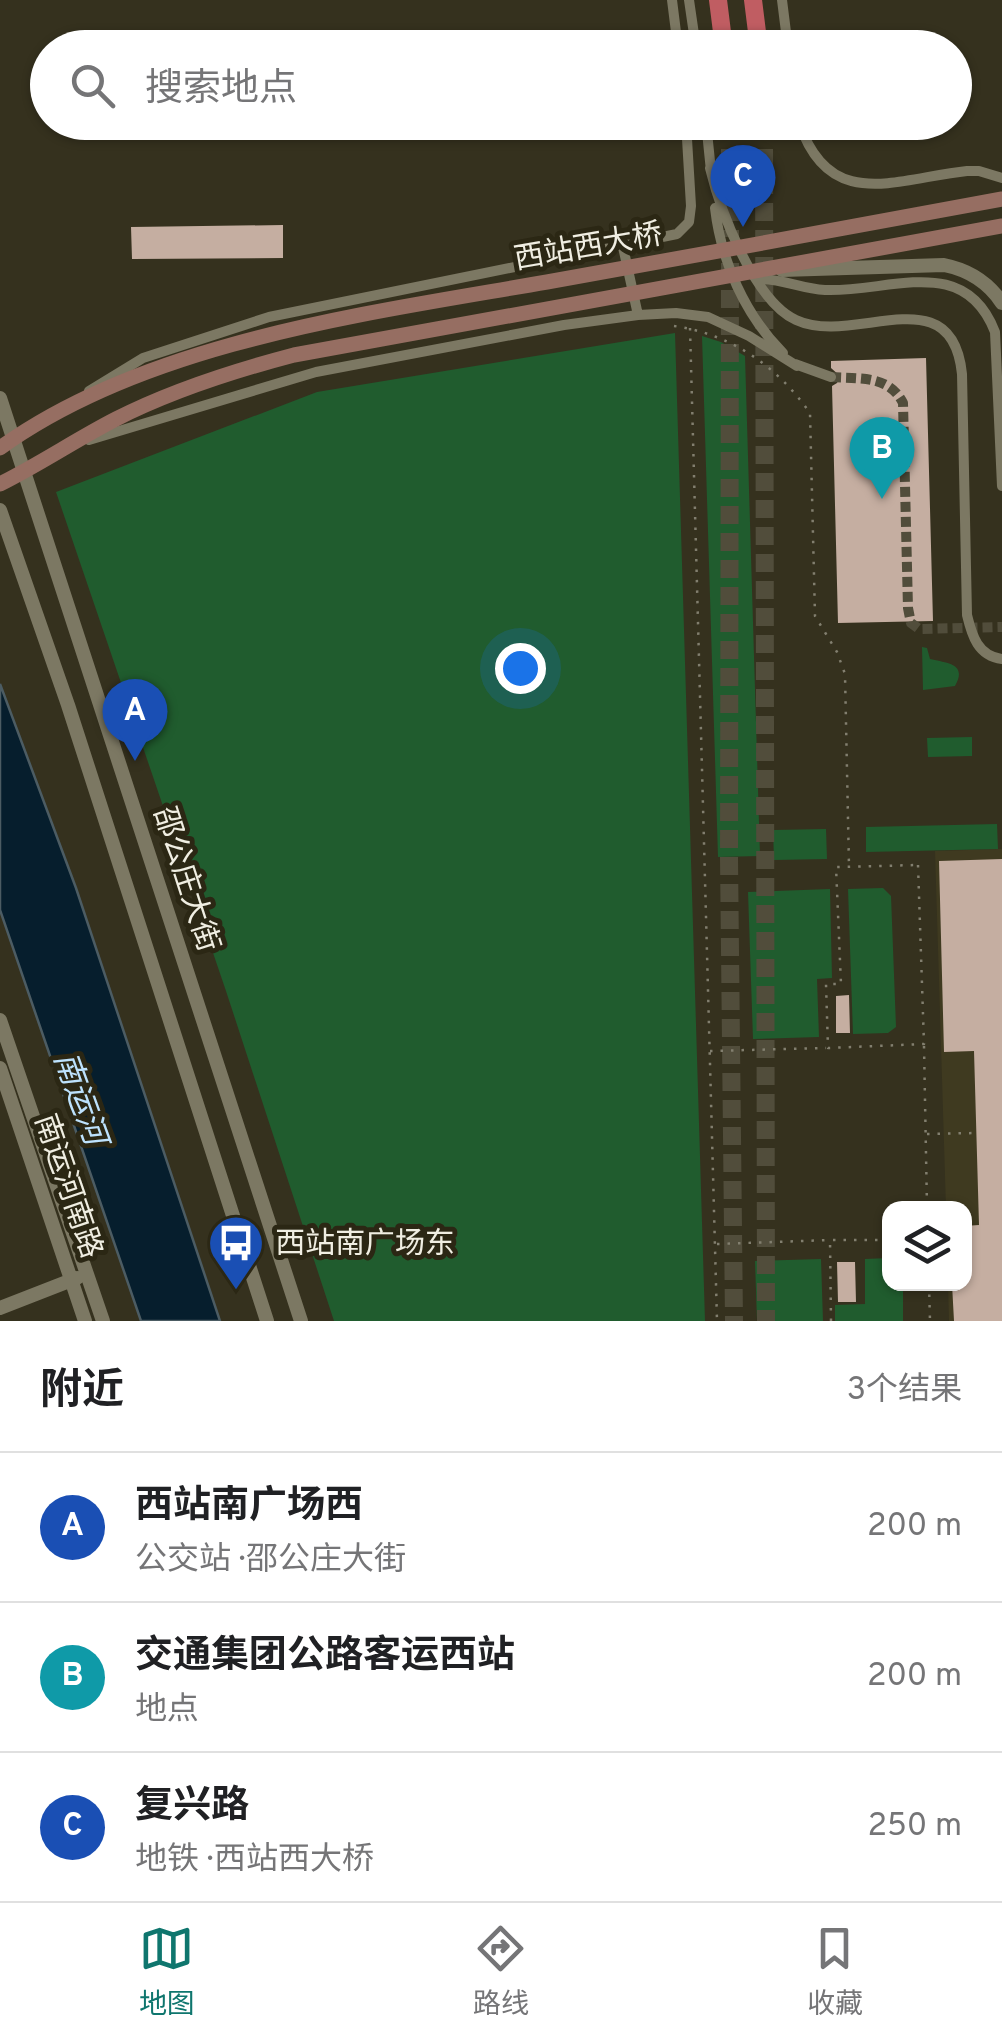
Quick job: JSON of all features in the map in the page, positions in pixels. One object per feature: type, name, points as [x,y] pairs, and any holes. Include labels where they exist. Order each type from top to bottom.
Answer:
[{"type":"highway","points":[[718,0],[722,30]]},
{"type":"highway","points":[[754,2],[757,30]]},
{"type":"main road","name":"西站西大桥","points":[[7,443],[75,401],[186,360],[270,336],[380,310],[1002,200]]},
{"type":"main road","name":"西站西大桥","points":[[0,484],[116,419],[242,368],[332,346],[764,274],[814,259],[1002,226]]},
{"type":"street","points":[[672,0],[676,30]]},
{"type":"street","points":[[690,0],[694,30]]},
{"type":"street","points":[[782,0],[786,30]]},
{"type":"street","points":[[75,401],[142,358],[269,317],[678,234],[689,222],[687,140]]},
{"type":"street","points":[[708,140],[722,248],[753,316],[797,366]]},
{"type":"street","points":[[807,140],[814,155],[830,171],[869,186],[979,170],[1002,178]]},
{"type":"street","points":[[710,168],[724,218],[764,274],[774,305],[799,322],[826,325],[926,320],[944,327],[954,339],[962,374],[967,615],[975,642],[985,653],[1002,659]]},
{"type":"street","points":[[623,247],[638,315]]},
{"type":"street","points":[[736,281],[764,274],[944,265],[970,273],[1002,303]]},
{"type":"street","points":[[764,274],[828,290],[939,282],[977,301],[995,332],[1002,486]]},
{"type":"street","points":[[74,444],[316,372],[564,325],[638,315],[676,313],[708,318],[748,336],[797,366],[831,378]]},
{"type":"street","name":"邵公庄大街","points":[[0,398],[7,443],[24,472],[301,1321]]},
{"type":"street","name":"邵公庄大街","points":[[0,510],[268,1321]]},
{"type":"street","name":"南运河南路","points":[[0,1020],[103,1321]]},
{"type":"street","name":"南运河南路","points":[[0,1068],[85,1321]]},
{"type":"street","points":[[0,1308],[88,1274]]},
{"type":"path","points":[[671,325],[741,347],[793,389],[810,413],[815,616],[837,652],[844,674],[849,867]]},
{"type":"path","points":[[690,328],[717,1321]]},
{"type":"path","points":[[828,1048],[826,984],[840,984],[836,867],[918,865],[927,1201]]},
{"type":"path","points":[[710,1051],[924,1044]]},
{"type":"path","points":[[926,1134],[976,1134]]},
{"type":"path","points":[[830,1240],[831,1321]]},
{"type":"path","points":[[714,1244],[882,1240]]},
{"type":"path","points":[[929,1291],[930,1321]]},
{"type":"shaded area","points":[[1002,849],[1002,1321],[949,1321],[948,1291],[972,1291],[972,1201],[946,1201],[935,851]]},
{"type":"green space","points":[[675,333],[705,1321],[334,1321],[56,492],[317,392]]},
{"type":"green space","points":[[702,336],[745,356],[760,856],[718,857]]},
{"type":"green space","points":[[922,647],[927,648],[930,659],[957,668],[955,686],[923,690]]},
{"type":"green space","points":[[972,737],[972,756],[928,757],[927,738]]},
{"type":"green space","points":[[997,824],[998,849],[866,852],[866,827]]},
{"type":"green space","points":[[826,829],[827,859],[774,860],[773,830]]},
{"type":"green space","points":[[883,888],[891,896],[896,1027],[888,1033],[853,1034],[848,889]]},
{"type":"green space","points":[[830,889],[832,978],[817,979],[819,1037],[753,1039],[748,892]]},
{"type":"green space","points":[[882,1258],[882,1291],[903,1291],[903,1321],[835,1321],[835,1305],[865,1304],[865,1259]]},
{"type":"green space","points":[[821,1259],[823,1321],[757,1321],[755,1261]]},
{"type":"water","name":"南运河","points":[[0,684],[76,888],[220,1321],[141,1321],[0,910]]},
{"type":"building","points":[[283,225],[283,258],[132,259],[131,227]]},
{"type":"building","points":[[926,358],[933,621],[838,623],[832,386],[840,376],[831,368],[831,361]]},
{"type":"building","points":[[1002,859],[1002,1321],[954,1321],[952,1291],[972,1291],[972,1225],[979,1225],[974,1051],[944,1052],[939,861]]},
{"type":"building","points":[[849,995],[850,1033],[836,1033],[836,996]]},
{"type":"building","points":[[837,1262],[855,1262],[856,1302],[838,1302]]},
{"type":"tunnel","points":[[730,140],[730,237]]},
{"type":"tunnel","points":[[764,140],[766,1321]]},
{"type":"tunnel","points":[[730,263],[729,858],[734,1321]]},
{"type":"tunnel","points":[[831,377],[882,383],[903,403],[911,623],[919,629],[1002,627]]},
{"type":"place","name":"复兴路","points":[[743,227]]},
{"type":"place","name":"交通集团公路客运西站","points":[[882,499]]},
{"type":"place","name":"西站南广场西","points":[[135,761]]},
{"type":"place","name":"西站南广场东","points":[[236,1292]]}]
